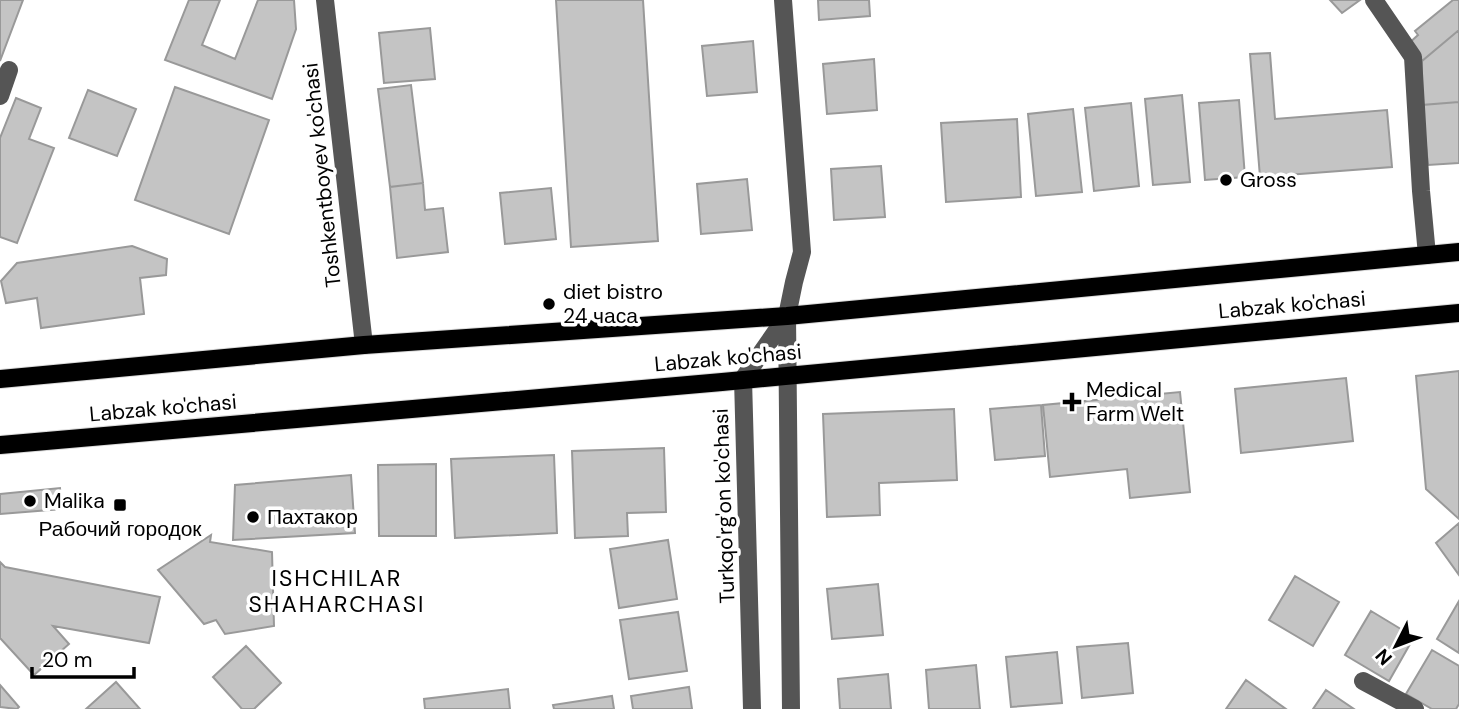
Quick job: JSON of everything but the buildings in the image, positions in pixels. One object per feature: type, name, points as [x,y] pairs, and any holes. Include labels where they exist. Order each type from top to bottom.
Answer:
[{"type":"main road","name":"Labzak ko'chasi","points":[[0,379],[364,345],[787,316],[1459,252]]},
{"type":"main road","name":"Labzak ko'chasi","points":[[0,445],[1459,313]]},
{"type":"street","name":"Toshkentboyev ko'chasi","points":[[325,0],[364,345]]},
{"type":"street","name":"Turkqo'rg'on ko'chasi","points":[[783,0],[802,252],[787,316],[791,709]]},
{"type":"street","points":[[1374,0],[1413,57],[1427,254]]},
{"type":"street","points":[[0,96],[9,71]]},
{"type":"street","name":"Turkqo'rg'on ko'chasi","points":[[752,709],[743,379],[787,316]]},
{"type":"street","points":[[1363,681],[1415,709]]},
{"type":"place","name":"Gross","points":[[1226,180]]},
{"type":"place","name":"diet bistro 24 часа","points":[[549,304]]},
{"type":"place","name":"Medical Farm Welt","points":[[1072,402]]},
{"type":"place","name":"Malika","points":[[30,501]]},
{"type":"place","name":"Рабочий городок","points":[[120,505]]},
{"type":"place","name":"Пахтакор","points":[[253,517]]},
{"type":"district","name":"ISHCHILAR SHAHARCHASI","points":[[337,591]]}]
